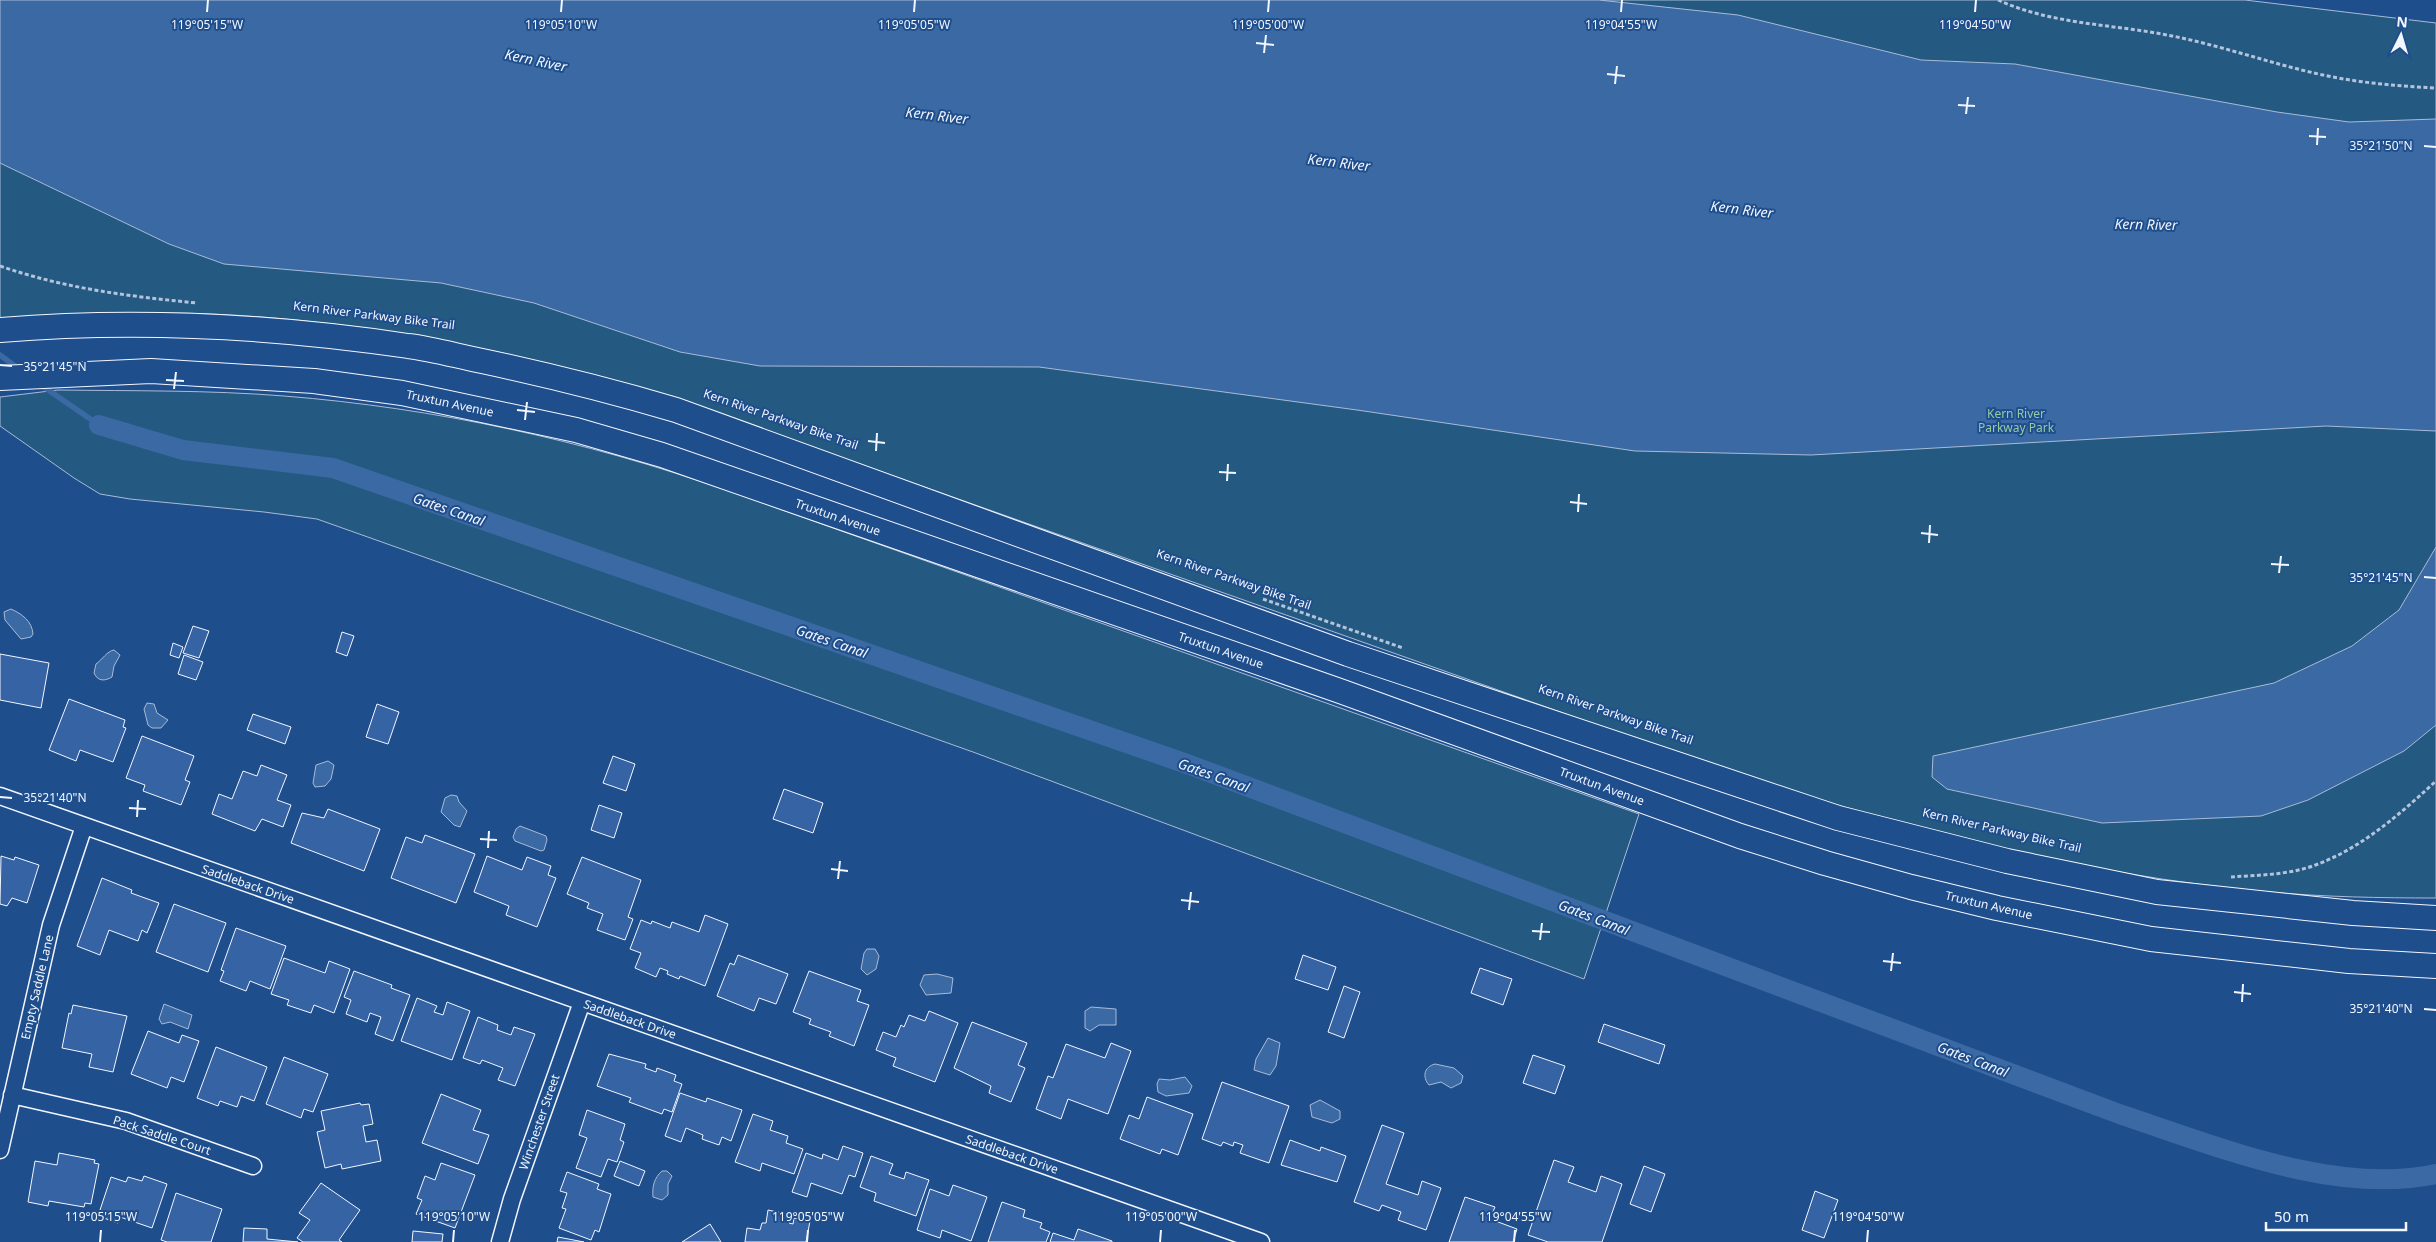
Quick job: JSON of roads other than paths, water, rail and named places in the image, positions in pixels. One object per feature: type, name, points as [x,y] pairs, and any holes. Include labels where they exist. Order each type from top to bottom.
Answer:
[{"type":"main road","points":[[0,330],[150,325],[226,327],[318,334],[410,346],[588,384],[676,410],[1348,654],[1838,818],[1922,841],[2007,861],[2157,892],[2353,913],[2436,918]]},
{"type":"main road","name":"Truxtun Avenue","points":[[0,378],[47,374],[151,371],[314,381],[402,393],[576,430],[662,455],[1340,692],[1740,836],[1825,863],[1910,887],[1997,908],[2151,939],[2349,961],[2436,966]]},
{"type":"street","name":"Saddleback Drive","points":[[0,796],[1261,1242]]},
{"type":"street","name":"Empty Saddle Lane","points":[[0,1150],[50,924],[84,826]]},
{"type":"street","name":"Winchester Street","points":[[500,1242],[512,1199],[582,1002]]},
{"type":"street","name":"Pack Saddle Court","points":[[12,1096],[126,1121],[253,1166]]},
{"type":"water","name":"Kern River","points":[[0,0],[1599,0],[1738,15],[1921,60],[2015,64],[2277,112],[2349,122],[2436,119],[2436,431],[2326,426],[1811,455],[1635,451],[1357,410],[1039,367],[760,366],[680,352],[534,303],[441,283],[224,264],[169,244],[0,163]]},
{"type":"water","points":[[2436,547],[2436,725],[2404,751],[2308,800],[2261,816],[2102,823],[1947,789],[1932,777],[1933,756],[2274,683],[2352,646],[2399,610]]},
{"type":"water","points":[[11,609],[23,616],[31,625],[33,634],[31,637],[21,639],[5,620],[4,612]]},
{"type":"water","points":[[114,650],[120,655],[114,666],[112,677],[104,680],[100,679],[94,673],[96,664]]},
{"type":"water","points":[[147,703],[154,704],[157,713],[168,720],[161,728],[152,728],[148,725],[144,709]]},
{"type":"water","points":[[328,761],[334,765],[331,779],[325,786],[315,787],[313,783],[316,765]]},
{"type":"water","points":[[451,795],[457,796],[459,802],[467,811],[460,827],[454,825],[441,812],[445,798]]},
{"type":"water","points":[[520,826],[546,836],[547,840],[544,850],[541,851],[515,841],[513,837],[516,829]]},
{"type":"water","points":[[867,949],[875,949],[879,956],[876,969],[867,975],[861,969],[864,953]]},
{"type":"water","points":[[937,974],[953,978],[951,993],[926,995],[920,985],[924,975]]},
{"type":"water","points":[[164,1004],[192,1015],[188,1029],[170,1022],[162,1024],[159,1019]]},
{"type":"water","points":[[1091,1007],[1116,1009],[1116,1025],[1099,1025],[1090,1031],[1085,1028],[1085,1011]]},
{"type":"water","points":[[1268,1038],[1280,1043],[1276,1066],[1270,1075],[1254,1070],[1256,1059]]},
{"type":"water","points":[[1435,1064],[1454,1068],[1463,1076],[1461,1083],[1451,1088],[1441,1082],[1429,1085],[1425,1079],[1425,1073],[1428,1067]]},
{"type":"water","points":[[1185,1077],[1192,1086],[1189,1093],[1166,1096],[1158,1092],[1157,1084],[1159,1079],[1170,1080]]},
{"type":"water","points":[[1320,1100],[1340,1111],[1340,1119],[1332,1123],[1312,1117],[1310,1105]]},
{"type":"water","points":[[662,1171],[667,1171],[672,1176],[668,1184],[668,1195],[662,1200],[653,1197],[653,1186]]},
{"type":"waterway","name":"Gates Canal","points":[[0,355],[19,369]]},
{"type":"waterway","name":"Gates Canal","points":[[41,385],[99,425]]},
{"type":"waterway","name":"Gates Canal","points":[[99,425],[183,450],[333,468],[1190,765],[2122,1115],[2237,1153],[2318,1173],[2358,1178],[2398,1179],[2436,1174]]},
{"type":"park label","name":"Kern River Parkway Park","points":[[2016,420]]}]
